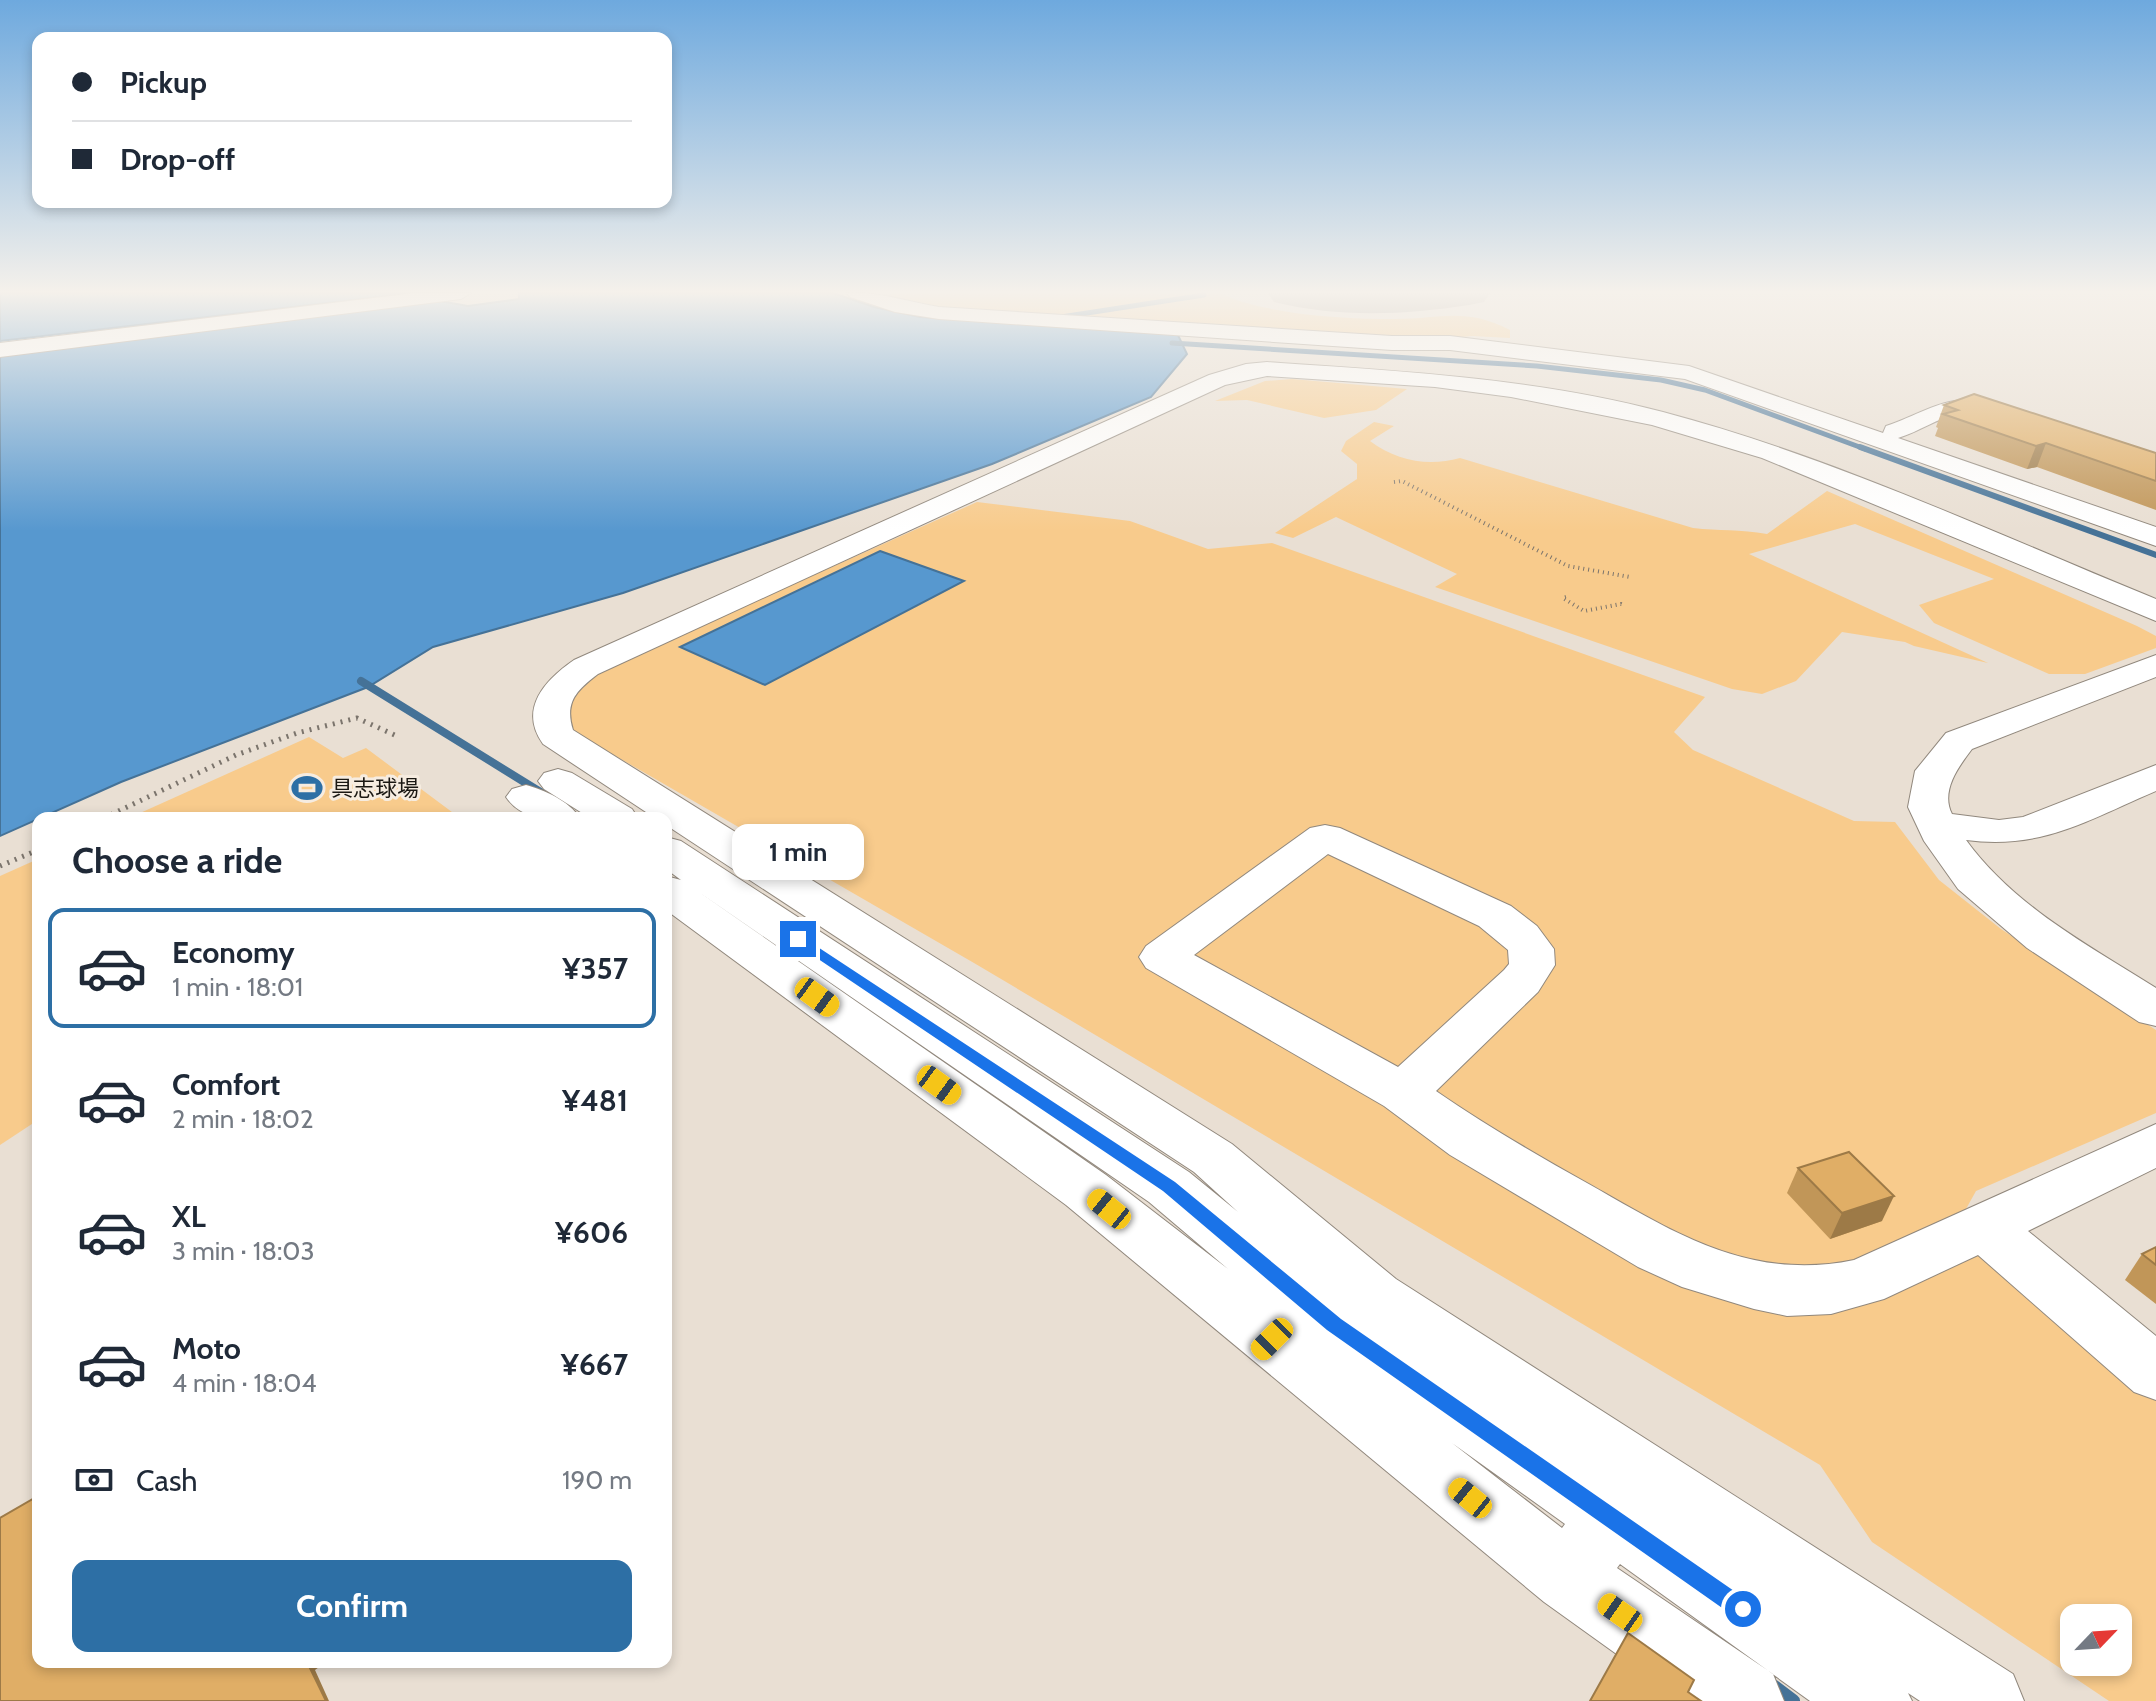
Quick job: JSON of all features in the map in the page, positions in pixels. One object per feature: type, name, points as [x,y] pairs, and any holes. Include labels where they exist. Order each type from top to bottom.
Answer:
[{"type":"street","points":[[1242,372],[1217,380],[586,667],[565,681],[553,697],[548,715],[556,736],[1213,1158],[1375,1297],[1986,1701]]},
{"type":"street","points":[[1319,372],[1435,380],[1511,390],[1621,409],[1699,429],[1822,472],[2156,611]]},
{"type":"street","points":[[1684,372],[2156,525]]},
{"type":"street","points":[[1910,432],[1934,414],[1966,405],[2011,421]]},
{"type":"street","points":[[2156,665],[1959,741],[1934,771],[1928,807],[1945,841],[1973,880],[2043,938],[2156,1010]]},
{"type":"street","points":[[1936,824],[1999,832],[2030,829],[2047,825],[2156,777]]},
{"type":"street","points":[[548,799],[596,812]]},
{"type":"street","points":[[1402,1093],[1521,981],[1532,964],[1531,949],[1516,931],[1495,916],[1325,837],[1162,957],[1402,1093],[1469,1141],[1658,1251],[1703,1270],[1754,1285],[1787,1291],[1831,1289],[1863,1282],[2156,1144]]},
{"type":"street","points":[[672,854],[1169,1187],[1334,1324],[1874,1701]]},
{"type":"street","points":[[672,893],[1086,1190],[1260,1352],[1569,1577],[1746,1701]]},
{"type":"street","points":[[1984,1227],[2156,1373]]},
{"type":"street","points":[[1569,1577],[1611,1518]]},
{"type":"path","points":[[1394,482],[1402,481],[1568,566],[1630,577]]},
{"type":"path","points":[[1566,597],[1563,598],[1584,611],[1621,604],[1625,606]]},
{"type":"path","points":[[117,812],[236,755],[297,733],[357,718],[399,737]]},
{"type":"path","points":[[0,866],[32,853]]},
{"type":"shaded area","points":[[1292,379],[1407,389],[1376,410],[1324,418],[1247,400],[1215,401],[1265,381]]},
{"type":"shaded area","points":[[1374,422],[1394,426],[1370,441],[1402,458],[1436,462],[1460,458],[1693,528],[1767,534],[1827,491],[2137,626],[2156,636],[2156,648],[2085,674],[2049,674],[1934,623],[1919,605],[1994,579],[1855,524],[1749,554],[1988,663],[1905,642],[1842,632],[1796,681],[1762,694],[1732,689],[1435,587],[1457,574],[1336,517],[1293,538],[1275,533],[1357,479],[1357,464],[1341,451],[1346,441]]},
{"type":"shaded area","points":[[977,502],[1130,521],[1208,549],[1272,543],[1705,697],[1674,732],[1693,750],[1854,821],[1895,822],[1939,880],[2001,929],[2156,1030],[2156,1113],[1976,1191],[1942,1252],[1992,1256],[2156,1393],[2156,1701],[2109,1701],[2072,1676],[2132,1676],[2132,1604],[2060,1604],[2060,1668],[1872,1542],[1820,1465],[974,963],[574,732],[567,715],[573,697],[602,670]]},
{"type":"shaded area","name":"具志球場","points":[[309,737],[343,758],[366,748],[452,812],[142,812]]},
{"type":"shaded area","points":[[32,862],[32,1124],[0,1145],[0,876]]},
{"type":"water","points":[[0,372],[1172,372],[1151,397],[992,464],[623,593],[433,647],[368,687],[121,782],[54,812],[32,812],[32,822],[0,836]]},
{"type":"water","points":[[880,551],[964,581],[765,685],[680,647]]},
{"type":"building","points":[[1974,394],[2156,453],[2156,481],[2046,443],[2036,446],[1943,414],[1958,410],[1944,405]]},
{"type":"building","points":[[1849,1152],[1894,1196],[1842,1213],[1798,1168]]},
{"type":"building","points":[[2156,1247],[2156,1265],[2142,1254]]},
{"type":"building","points":[[32,1499],[32,1668],[310,1668],[326,1701],[0,1701],[0,1518]]},
{"type":"building","points":[[1628,1633],[1694,1680],[1688,1692],[1701,1701],[1590,1701]]},
{"type":"waterway","points":[[1594,372],[1661,380],[1705,390],[1865,449]]},
{"type":"waterway","points":[[1860,447],[2156,555]]},
{"type":"waterway","points":[[361,681],[542,793]]},
{"type":"waterway","points":[[1773,1686],[1793,1701]]},
{"type":"place","name":"具志球場","points":[[307,788]]},
{"type":"route","points":[[798,939],[1169,1187],[1334,1324],[1743,1609]]}]
